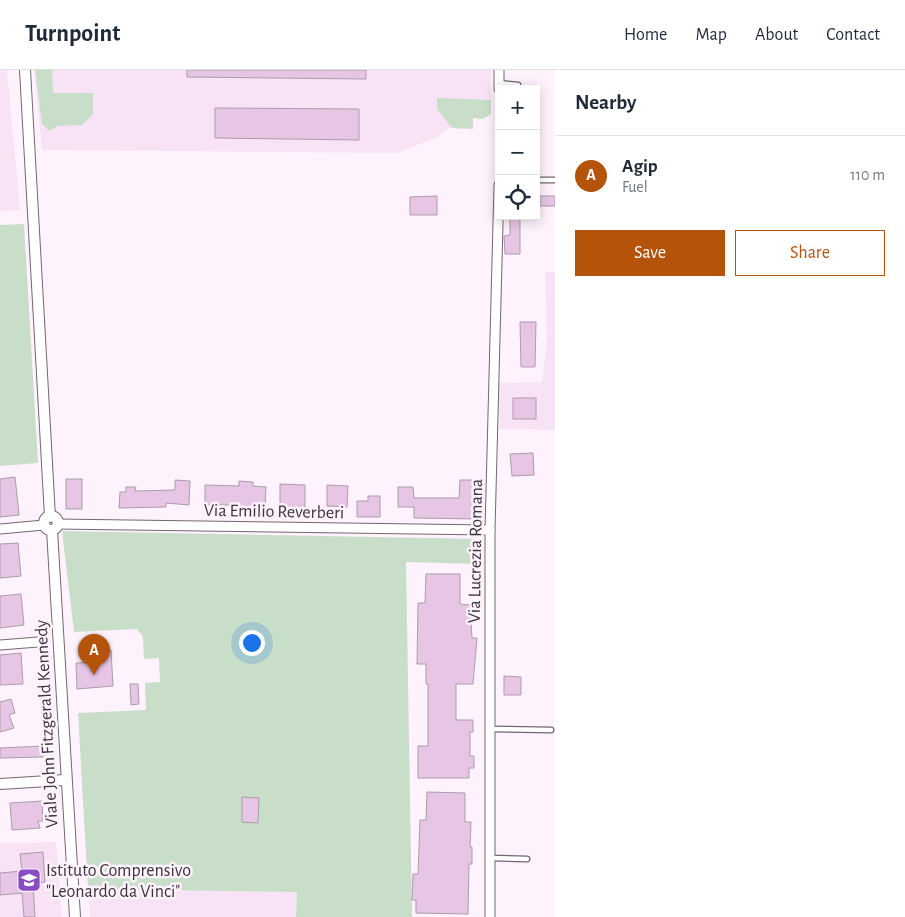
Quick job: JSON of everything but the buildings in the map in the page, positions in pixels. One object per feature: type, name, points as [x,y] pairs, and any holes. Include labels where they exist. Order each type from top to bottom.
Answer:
[{"type":"street","name":"Viale John Fitzgerald Kennedy","points":[[25,70],[65,780],[75,917]]},
{"type":"street","points":[[499,70],[499,85]]},
{"type":"street","name":"Via Lucrezia Romana","points":[[490,917],[490,530],[498,220]]},
{"type":"street","name":"Via Emilio Reverberi","points":[[0,529],[51,524],[490,530]]},
{"type":"street","points":[[0,645],[38,642]]},
{"type":"street","points":[[0,784],[65,780]]},
{"type":"lane","points":[[540,180],[555,180]]},
{"type":"lane","points":[[490,730],[551,730]]},
{"type":"lane","points":[[490,858],[527,859]]},
{"type":"shaded area","points":[[0,70],[7,70],[20,210],[0,211]]},
{"type":"shaded area","points":[[34,70],[491,70],[491,99],[435,138],[397,153],[42,150]]},
{"type":"shaded area","points":[[545,272],[555,272],[555,430],[499,429],[498,383],[542,382],[547,342]]},
{"type":"shaded area","name":"Istituto Comprensivo \"Leonardo da Vinci\"","points":[[56,842],[62,917],[0,917],[0,843]]},
{"type":"shaded area","points":[[88,889],[297,892],[296,917],[90,917]]},
{"type":"green space","points":[[35,70],[52,70],[53,93],[93,93],[93,114],[82,125],[58,126],[49,131],[42,124]]},
{"type":"green space","points":[[437,98],[491,100],[491,114],[483,119],[473,118],[473,129],[452,128],[437,109]]},
{"type":"green space","points":[[24,224],[38,463],[0,466],[0,225]]},
{"type":"green space","points":[[62,531],[482,539],[483,564],[406,562],[412,917],[296,917],[297,892],[88,889],[78,713],[146,710],[145,683],[160,682],[159,658],[144,659],[143,637],[137,629],[74,632]]},
{"type":"place","name":"Agip","points":[[94,675]]},
{"type":"place","name":"Istituto Comprensivo \"Leonardo da Vinci\"","points":[[29,880]]}]
